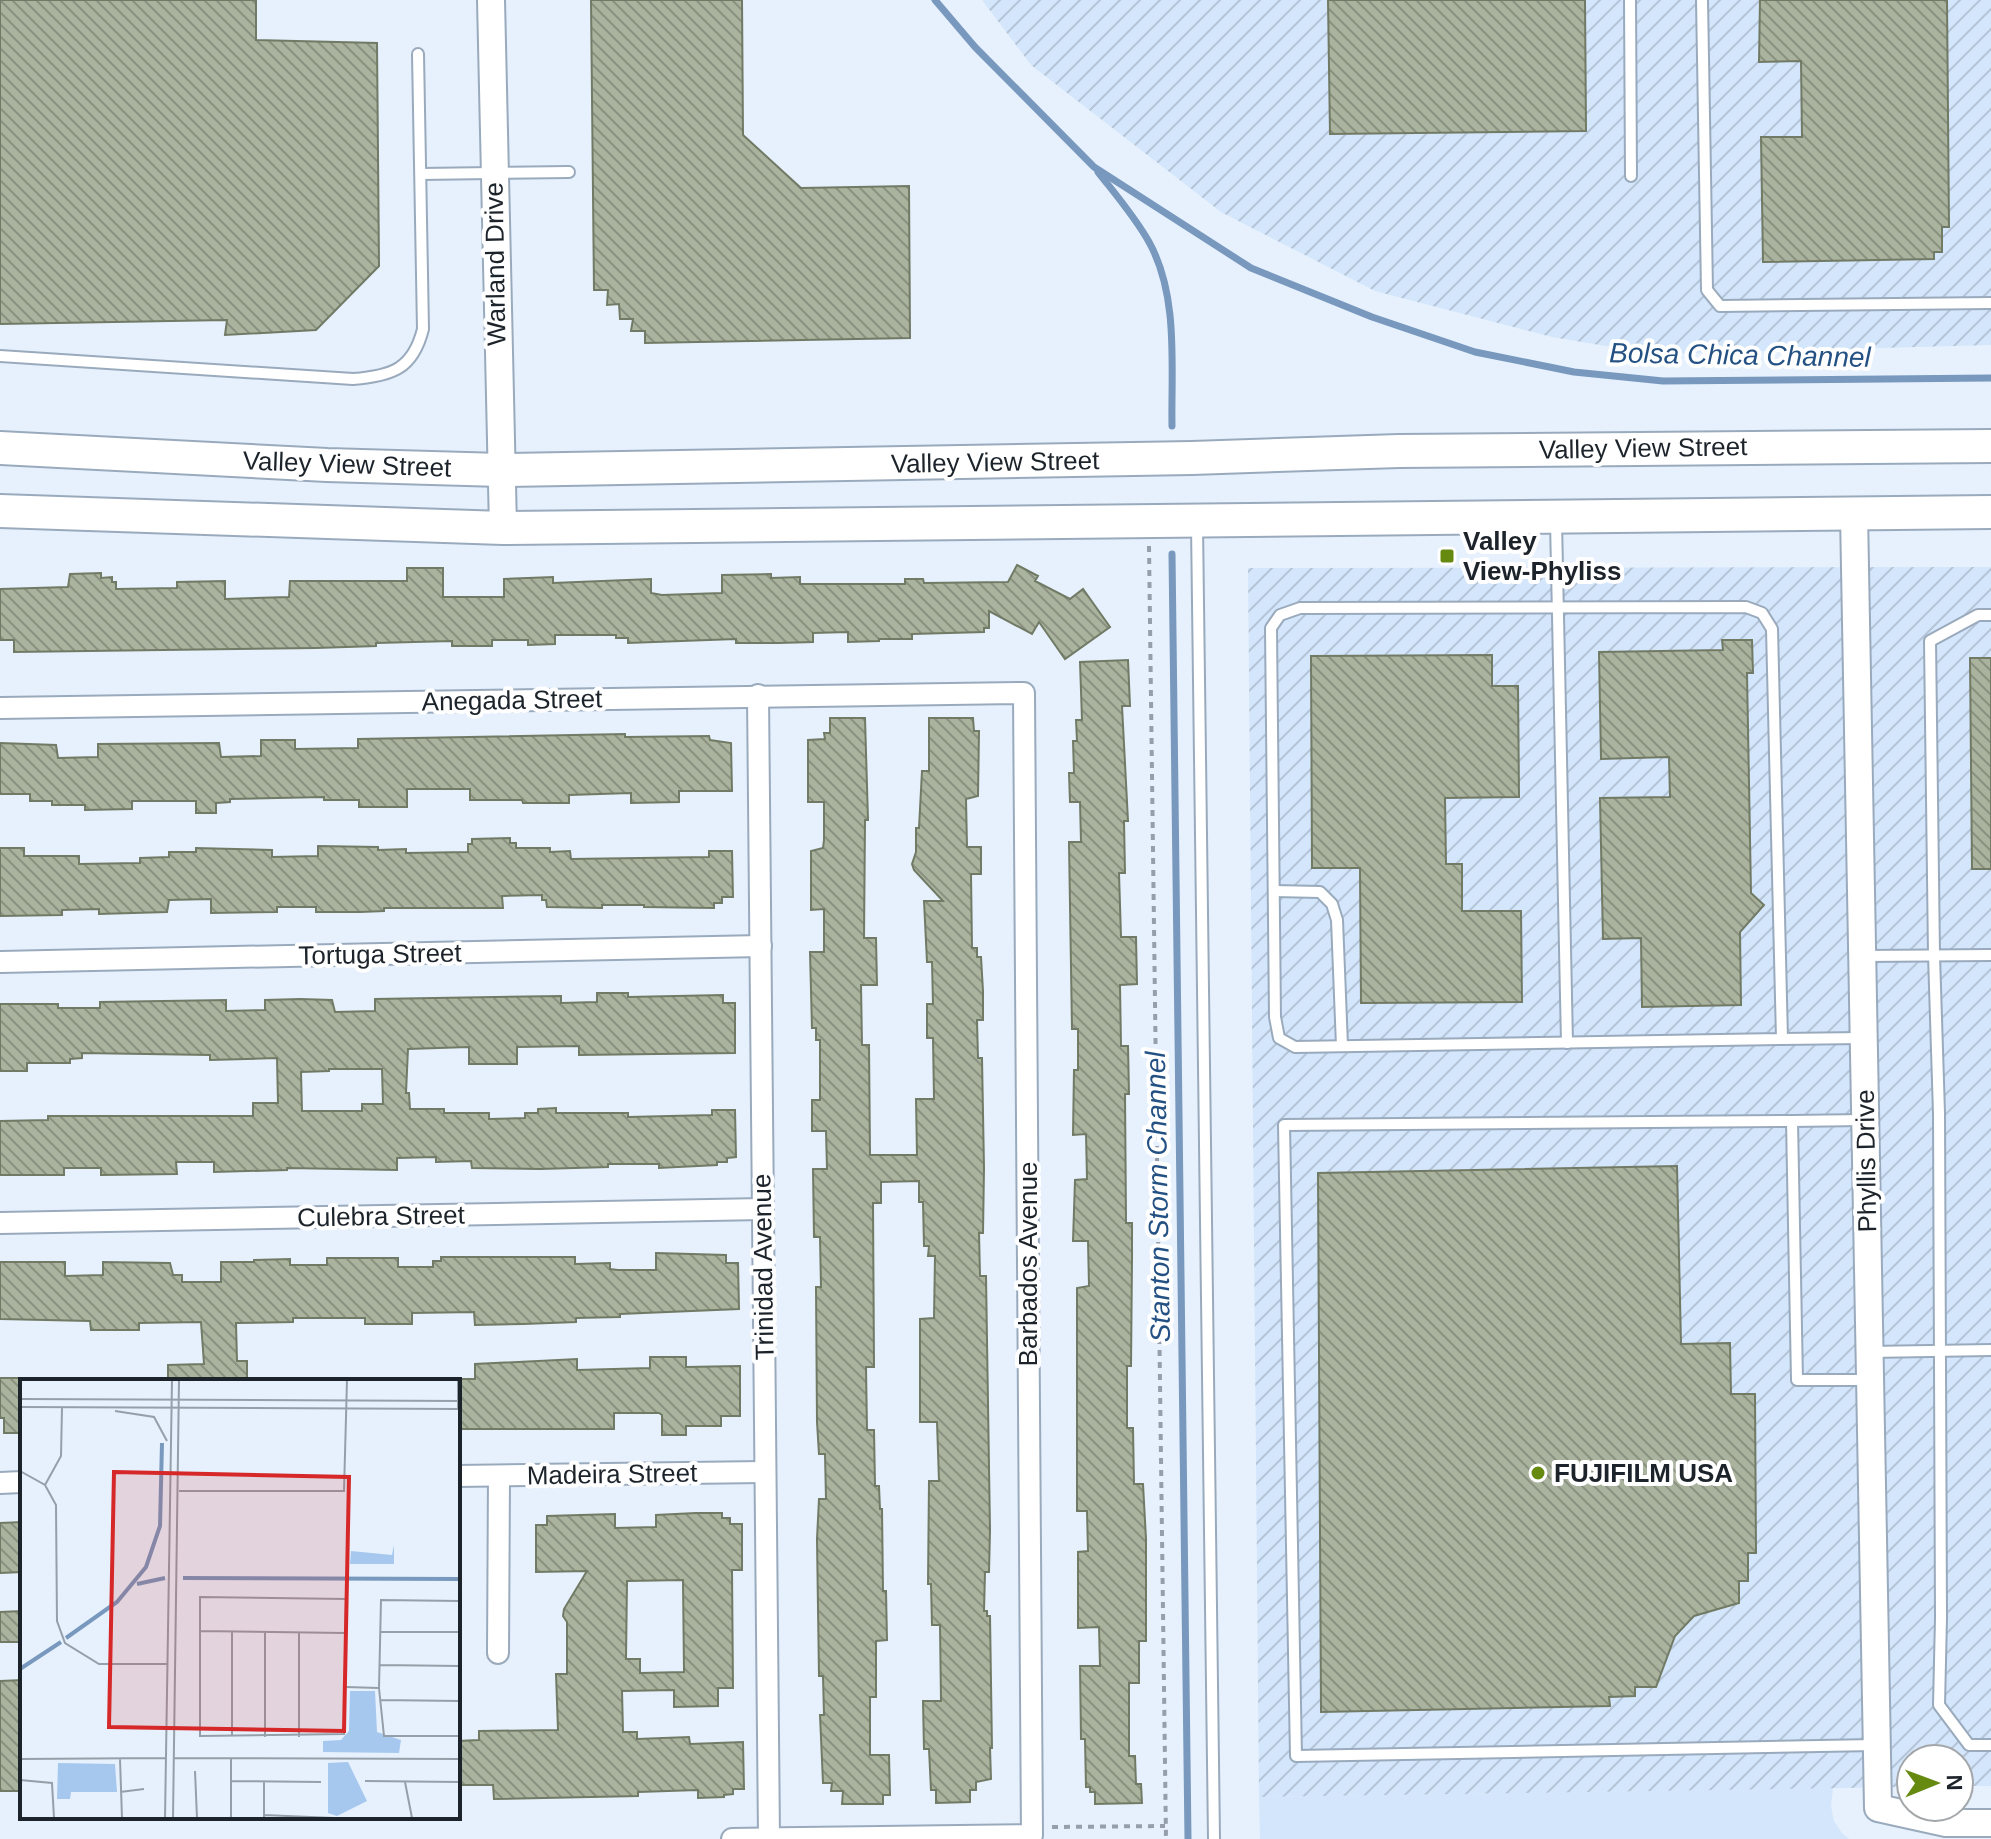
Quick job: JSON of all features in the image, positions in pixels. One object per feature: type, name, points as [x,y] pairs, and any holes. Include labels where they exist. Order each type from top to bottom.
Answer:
[{"type":"main road","points":[[1881,446],[1927,428],[1991,425]]},
{"type":"main road","name":"Valley View Street","points":[[0,448],[342,466],[501,470],[1192,458],[1399,451],[1991,446]]},
{"type":"main road","points":[[0,511],[503,528],[1991,512]]},
{"type":"street","name":"Warland Drive","points":[[491,0],[503,528]]},
{"type":"street","name":"Phyllis Drive","points":[[1854,514],[1878,1808],[1946,1823],[1991,1823]]},
{"type":"street","name":"Anegada Street","points":[[0,708],[1024,693]]},
{"type":"street","name":"Barbados Avenue","points":[[1024,693],[1032,1831]]},
{"type":"street","name":"Trinidad Avenue","points":[[758,695],[769,1838]]},
{"type":"street","name":"Tortuga Street","points":[[0,962],[761,946]]},
{"type":"street","name":"Culebra Street","points":[[0,1223],[763,1209]]},
{"type":"street","name":"Madeira Street","points":[[460,1476],[765,1472]]},
{"type":"street","points":[[498,1653],[499,1476]]},
{"type":"street","points":[[0,1483],[20,1482]]},
{"type":"street","points":[[732,1839],[1032,1831]]},
{"type":"lane","points":[[1630,0],[1631,176]]},
{"type":"lane","points":[[1702,0],[1707,290],[1720,306],[1991,303]]},
{"type":"lane","points":[[0,356],[353,379],[376,377],[407,363],[418,348],[423,329],[418,54]]},
{"type":"lane","points":[[421,174],[569,172]]},
{"type":"lane","points":[[1556,517],[1567,1043]]},
{"type":"lane","points":[[1197,522],[1214,1839]]},
{"type":"lane","points":[[1782,1039],[1772,629],[1762,613],[1746,607],[1300,608],[1280,615],[1271,628],[1275,1017],[1279,1038],[1295,1047],[1864,1038]]},
{"type":"lane","points":[[1991,615],[1978,615],[1930,641],[1939,1113],[1939,1705],[1969,1745],[1991,1745]]},
{"type":"lane","points":[[1274,891],[1320,892],[1332,904],[1337,920],[1342,1046]]},
{"type":"lane","points":[[1862,956],[1991,955]]},
{"type":"lane","points":[[1865,1120],[1284,1125],[1296,1756],[1877,1745]]},
{"type":"lane","points":[[1792,1121],[1797,1380],[1870,1380]]},
{"type":"lane","points":[[1869,1352],[1991,1350]]},
{"type":"path","points":[[1148,523],[1166,1839]]},
{"type":"path","points":[[1032,1831],[1165,1826]]},
{"type":"shaded area","points":[[982,0],[1991,0],[1991,345],[1653,354],[1552,337],[1375,291],[1221,212],[1031,65]]},
{"type":"shaded area","points":[[1991,567],[1991,1786],[1975,1786],[1975,1743],[1895,1743],[1895,1787],[1259,1797],[1248,568]]},
{"type":"shaded area","points":[[1833,1788],[1831,1806],[1834,1821],[1849,1839],[1260,1839],[1259,1797]]},
{"type":"building","points":[[0,0],[256,0],[256,40],[377,43],[379,266],[316,330],[225,335],[227,320],[0,324]]},
{"type":"building","points":[[591,0],[742,0],[743,135],[801,188],[909,186],[910,338],[645,343],[645,331],[631,331],[633,319],[620,319],[619,304],[607,305],[608,290],[594,290]]},
{"type":"building","points":[[1328,0],[1585,0],[1586,131],[1330,134]]},
{"type":"building","points":[[1760,0],[1947,0],[1949,227],[1942,227],[1942,252],[1934,252],[1934,259],[1763,262],[1761,137],[1802,137],[1801,61],[1759,62]]},
{"type":"building","points":[[1017,565],[1038,576],[1035,581],[1070,599],[1083,589],[1110,627],[1065,659],[1039,622],[1032,634],[989,611],[989,628],[984,628],[984,632],[912,634],[912,639],[848,642],[848,632],[813,633],[813,642],[778,643],[736,643],[736,639],[628,643],[628,638],[616,638],[616,635],[555,635],[555,644],[528,645],[528,640],[492,640],[492,646],[452,646],[452,641],[316,648],[14,652],[14,640],[0,640],[0,589],[68,587],[70,574],[101,573],[101,578],[112,577],[116,589],[177,588],[177,582],[225,581],[225,599],[289,597],[290,581],[407,581],[407,568],[443,568],[443,597],[504,597],[504,579],[553,577],[553,583],[651,579],[651,593],[662,595],[722,593],[722,575],[800,577],[800,584],[905,584],[905,579],[923,579],[924,583],[1008,582]]},
{"type":"building","points":[[1722,640],[1752,640],[1753,673],[1747,673],[1751,893],[1764,905],[1740,932],[1741,1005],[1642,1007],[1641,938],[1603,939],[1600,798],[1670,797],[1669,757],[1601,759],[1599,652],[1723,650]]},
{"type":"building","points":[[1492,655],[1492,686],[1518,686],[1519,797],[1445,798],[1446,864],[1462,864],[1462,911],[1521,911],[1522,1002],[1361,1003],[1360,868],[1312,868],[1311,656]]},
{"type":"building","points":[[1970,658],[1991,658],[1991,869],[1972,869]]},
{"type":"building","points":[[1128,660],[1130,706],[1122,706],[1128,821],[1124,821],[1125,873],[1119,873],[1121,937],[1136,937],[1137,984],[1120,985],[1121,1046],[1128,1046],[1129,1094],[1125,1094],[1126,1223],[1132,1223],[1131,1366],[1127,1366],[1127,1428],[1133,1428],[1134,1484],[1143,1484],[1146,1539],[1146,1641],[1139,1641],[1139,1683],[1129,1683],[1129,1756],[1135,1756],[1136,1784],[1141,1784],[1142,1803],[1095,1804],[1095,1792],[1090,1792],[1090,1787],[1086,1787],[1085,1739],[1081,1739],[1080,1666],[1100,1666],[1099,1627],[1078,1628],[1078,1552],[1088,1551],[1087,1511],[1077,1511],[1077,1288],[1089,1286],[1088,1241],[1073,1241],[1075,1180],[1087,1179],[1086,1134],[1073,1135],[1078,1029],[1072,1029],[1069,842],[1081,842],[1080,802],[1070,802],[1069,773],[1074,773],[1076,720],[1082,720],[1080,662]]},
{"type":"building","points":[[830,718],[865,718],[868,820],[865,820],[864,938],[876,938],[877,985],[861,985],[862,1045],[869,1045],[870,1155],[917,1155],[916,1099],[934,1099],[933,1038],[927,1038],[927,1004],[933,1004],[932,962],[927,962],[924,901],[943,901],[912,864],[916,852],[916,828],[919,828],[922,771],[929,771],[929,718],[973,718],[974,731],[979,731],[978,796],[966,799],[967,847],[981,847],[981,874],[971,874],[972,948],[977,948],[977,957],[981,957],[983,991],[983,1020],[977,1020],[978,1058],[982,1058],[984,1168],[983,1233],[979,1233],[980,1276],[986,1276],[990,1530],[984,1611],[990,1616],[992,1748],[991,1779],[976,1782],[976,1790],[970,1790],[970,1802],[936,1803],[936,1790],[931,1790],[929,1749],[924,1749],[923,1701],[941,1701],[940,1625],[932,1625],[931,1584],[928,1584],[929,1481],[939,1481],[937,1422],[920,1422],[920,1319],[934,1318],[935,1256],[928,1256],[929,1246],[924,1246],[919,1181],[881,1182],[881,1203],[873,1203],[874,1367],[866,1367],[867,1430],[874,1430],[875,1486],[879,1486],[882,1509],[887,1640],[876,1641],[876,1697],[870,1697],[870,1755],[889,1755],[890,1795],[883,1795],[883,1804],[842,1804],[843,1791],[831,1791],[832,1783],[823,1783],[820,1715],[824,1715],[823,1676],[819,1676],[817,1539],[819,1499],[826,1499],[825,1454],[819,1454],[817,1422],[816,1287],[821,1287],[820,1237],[814,1237],[813,1169],[827,1169],[826,1131],[812,1131],[812,1100],[820,1100],[820,1040],[816,1040],[816,1028],[812,1028],[810,952],[824,952],[824,909],[811,910],[811,851],[823,848],[824,802],[808,802],[808,740],[825,739],[824,733],[830,733]]},
{"type":"building","points":[[625,734],[625,737],[709,736],[710,740],[731,743],[732,791],[679,791],[679,802],[631,803],[631,793],[569,795],[569,803],[523,803],[522,800],[470,800],[470,789],[407,789],[407,807],[359,807],[359,800],[324,800],[324,797],[230,799],[230,802],[216,803],[216,813],[196,813],[196,801],[132,801],[132,809],[85,810],[85,805],[30,801],[30,794],[0,794],[0,743],[56,745],[58,758],[98,757],[98,744],[219,743],[221,757],[261,756],[261,740],[295,740],[295,749],[358,748],[358,739]]},
{"type":"building","points":[[510,838],[510,843],[516,843],[516,848],[570,851],[571,859],[709,857],[709,851],[732,851],[733,897],[722,897],[722,903],[714,903],[714,908],[644,905],[547,907],[542,895],[502,896],[503,908],[384,908],[384,911],[316,912],[316,907],[277,907],[277,912],[211,913],[211,899],[169,900],[167,912],[99,914],[99,909],[62,910],[62,915],[0,916],[0,848],[24,848],[24,856],[79,856],[79,864],[140,863],[140,858],[169,857],[169,852],[196,852],[196,848],[272,850],[272,857],[318,856],[318,846],[406,849],[406,853],[468,852],[472,839]]},
{"type":"building","points":[[597,993],[628,993],[628,997],[723,995],[723,1003],[735,1003],[735,1053],[579,1055],[579,1046],[517,1047],[517,1064],[469,1064],[469,1047],[408,1049],[406,1093],[409,1093],[410,1109],[489,1113],[489,1119],[525,1118],[525,1113],[556,1108],[556,1113],[628,1113],[628,1117],[712,1115],[712,1110],[735,1110],[736,1157],[727,1158],[727,1162],[717,1162],[717,1165],[659,1168],[659,1164],[540,1169],[472,1168],[471,1161],[436,1162],[436,1157],[397,1158],[397,1170],[287,1168],[214,1172],[214,1162],[176,1162],[177,1174],[101,1175],[101,1168],[64,1168],[64,1175],[0,1175],[0,1121],[48,1120],[48,1116],[253,1116],[253,1103],[278,1103],[277,1058],[210,1060],[210,1055],[82,1053],[82,1058],[70,1059],[70,1063],[27,1063],[27,1071],[0,1071],[0,1004],[100,1008],[100,1002],[226,1000],[226,1011],[265,1010],[265,1000],[300,999],[332,1000],[335,1012],[375,1011],[375,999],[561,996],[561,1003],[597,1002]],"holes":[[[382,1069],[383,1104],[362,1104],[362,1111],[302,1111],[301,1072]]]},
{"type":"building","name":"FUJIFILM USA","points":[[1677,1166],[1681,1344],[1730,1343],[1731,1394],[1755,1394],[1756,1553],[1748,1553],[1748,1581],[1739,1581],[1739,1603],[1694,1616],[1675,1636],[1656,1687],[1635,1687],[1635,1696],[1609,1697],[1610,1706],[1321,1712],[1318,1173]]},
{"type":"building","points":[[656,1253],[726,1255],[726,1263],[738,1263],[739,1309],[620,1314],[620,1317],[576,1318],[576,1322],[523,1324],[475,1325],[474,1312],[412,1313],[412,1324],[365,1324],[365,1318],[293,1318],[293,1322],[236,1323],[237,1361],[247,1361],[247,1379],[168,1379],[168,1365],[204,1364],[201,1322],[139,1323],[139,1330],[91,1330],[90,1321],[0,1319],[0,1262],[65,1262],[65,1276],[103,1275],[103,1262],[170,1263],[173,1275],[182,1275],[182,1282],[221,1282],[221,1262],[290,1259],[290,1265],[327,1265],[327,1258],[398,1258],[398,1267],[433,1267],[433,1261],[441,1261],[441,1257],[575,1257],[575,1264],[610,1263],[610,1269],[656,1270]]},
{"type":"building","points":[[650,1357],[686,1357],[686,1367],[740,1366],[740,1416],[721,1416],[721,1426],[686,1426],[686,1435],[662,1435],[662,1415],[659,1413],[614,1413],[614,1429],[460,1429],[460,1379],[475,1379],[475,1364],[577,1359],[577,1370],[650,1368]]},
{"type":"building","points":[[0,1378],[22,1378],[20,1433],[4,1433],[4,1418],[0,1418]]},
{"type":"building","points":[[696,1513],[722,1513],[722,1518],[730,1518],[730,1524],[742,1524],[742,1570],[732,1570],[733,1688],[718,1688],[718,1706],[674,1707],[674,1690],[622,1691],[623,1732],[637,1732],[637,1739],[689,1737],[690,1744],[743,1742],[744,1789],[733,1789],[733,1794],[724,1797],[698,1798],[698,1790],[638,1792],[638,1796],[494,1799],[493,1785],[460,1785],[460,1741],[479,1740],[479,1731],[558,1730],[556,1674],[567,1674],[564,1609],[587,1571],[536,1572],[536,1525],[547,1525],[547,1516],[615,1514],[615,1528],[656,1527],[656,1515]],"holes":[[[683,1580],[684,1672],[640,1673],[640,1659],[626,1659],[627,1581]]]},
{"type":"building","points":[[20,1522],[20,1572],[0,1573],[0,1523]]},
{"type":"building","points":[[20,1611],[20,1642],[0,1642],[0,1612]]},
{"type":"building","points":[[20,1680],[20,1791],[0,1791],[0,1681]]},
{"type":"waterway","name":"Bolsa Chica Channel","points":[[935,0],[975,47],[1094,167],[1251,268],[1372,317],[1475,352],[1574,372],[1663,381],[1991,378]]},
{"type":"waterway","name":"Stanton Storm Channel","points":[[1098,172],[1144,233],[1159,263],[1171,332],[1172,426]]},
{"type":"waterway","name":"Stanton Storm Channel","points":[[1172,554],[1188,1839]]},
{"type":"place","name":"Valley View-Phyliss","points":[[1447,556]]},
{"type":"place","name":"FUJIFILM USA","points":[[1538,1473]]}]
